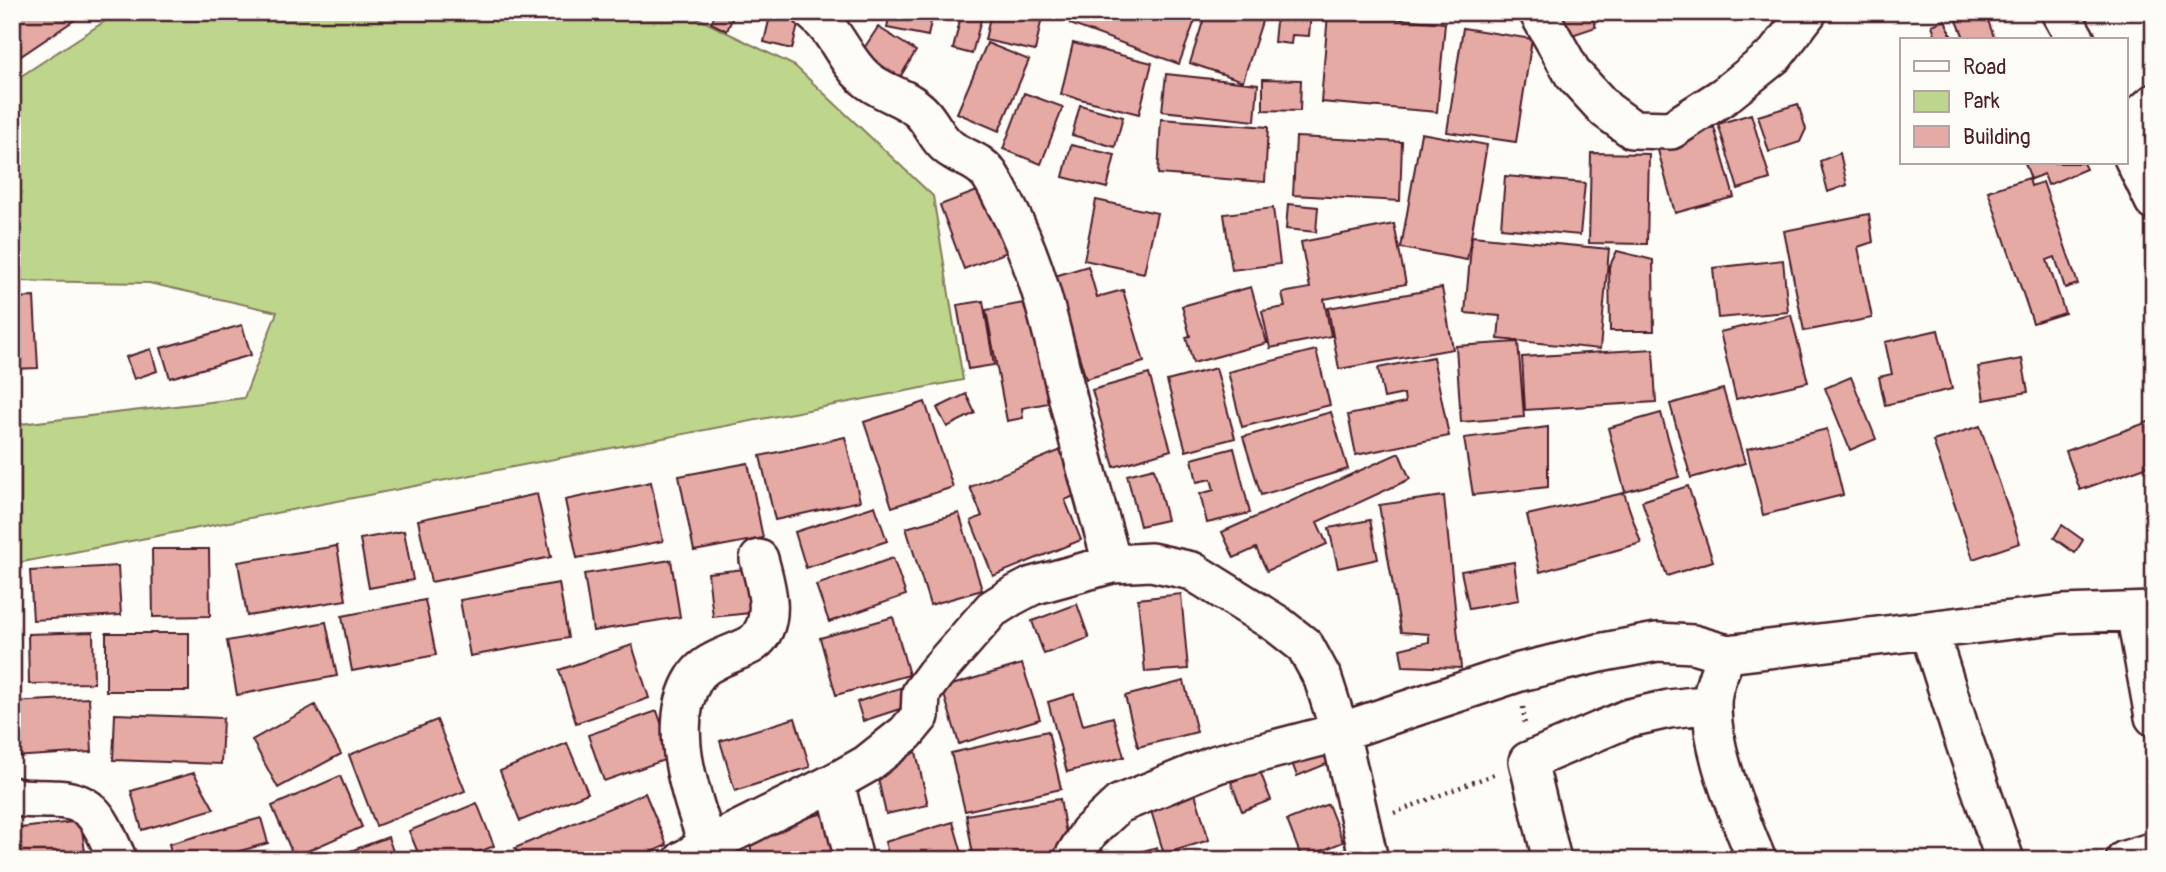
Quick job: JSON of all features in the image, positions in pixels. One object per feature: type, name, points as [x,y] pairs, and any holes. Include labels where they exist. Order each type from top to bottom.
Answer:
[{"type":"street","points":[[812,12],[835,36],[863,77],[920,111],[935,134],[952,151],[969,157],[981,166],[989,175],[1020,232],[1045,300],[1068,401],[1112,564]]},
{"type":"street","points":[[1538,12],[1573,74],[1606,110],[1632,129],[1671,130],[1724,96],[1775,55],[1808,12]]},
{"type":"street","points":[[2060,12],[2075,38]]},
{"type":"street","points":[[2128,125],[2154,103]]},
{"type":"street","points":[[2128,147],[2154,201]]},
{"type":"street","points":[[759,559],[767,588],[766,624],[753,643],[704,666],[694,679],[683,713],[682,754],[702,855],[867,764],[906,733],[920,716],[920,697],[924,689],[992,609],[1032,586],[1112,564],[1151,562],[1180,566],[1192,571],[1277,624],[1305,646],[1315,661],[1340,732],[1365,843]]},
{"type":"street","points":[[1072,860],[1089,832],[1119,804],[1217,764],[1340,732],[1520,672],[1657,642],[1693,643],[1727,654],[2062,614],[2144,611],[2154,717]]},
{"type":"street","points":[[1929,631],[2005,860]]},
{"type":"street","points":[[1727,654],[1717,676],[1712,704],[1718,750],[1757,860]]},
{"type":"street","points":[[1552,860],[1528,761],[1629,718],[1669,709],[1712,704]]},
{"type":"street","points":[[835,782],[854,860]]},
{"type":"street","points":[[12,796],[76,800],[86,805],[96,817],[118,860]]},
{"type":"street","points":[[2126,860],[2154,851]]},
{"type":"path","points":[[1365,843],[1528,761],[1520,672]]},
{"type":"green space","points":[[119,12],[685,12],[795,66],[933,196],[963,380],[12,564],[12,425],[244,398],[277,312],[149,283],[12,281],[12,82]]},
{"type":"building","points":[[12,12],[76,12],[79,17],[12,62]]},
{"type":"building","points":[[716,12],[735,12],[727,31],[711,23]]},
{"type":"building","points":[[771,12],[800,17],[792,49],[764,42]]},
{"type":"building","points":[[890,12],[933,12],[928,36],[887,28]]},
{"type":"building","points":[[962,12],[983,12],[972,54],[953,49]]},
{"type":"building","points":[[991,12],[1043,12],[1035,51],[985,40]]},
{"type":"building","points":[[1075,12],[1198,12],[1179,64],[1070,24]]},
{"type":"building","points":[[1206,12],[1265,12],[1243,81],[1190,63]]},
{"type":"building","points":[[1277,12],[1311,12],[1309,36],[1292,35],[1291,44],[1274,42]]},
{"type":"building","points":[[1569,12],[1590,12],[1596,27],[1563,38],[1555,17]]},
{"type":"building","points":[[1965,12],[1985,12],[1994,38],[1964,38],[1955,16]]},
{"type":"building","points":[[1328,13],[1445,23],[1437,112],[1321,102]]},
{"type":"building","points":[[1945,20],[1952,38],[1936,38],[1932,25]]},
{"type":"building","points":[[878,27],[916,51],[900,77],[861,53]]},
{"type":"building","points":[[1463,28],[1532,39],[1516,142],[1447,132]]},
{"type":"building","points":[[987,43],[1029,60],[999,131],[957,113]]},
{"type":"building","points":[[1073,43],[1152,63],[1139,114],[1061,94]]},
{"type":"building","points":[[1166,74],[1258,84],[1255,121],[1162,111]]},
{"type":"building","points":[[1263,79],[1301,80],[1300,111],[1263,110]]},
{"type":"building","points":[[1024,93],[1063,107],[1041,164],[1003,149]]},
{"type":"building","points":[[1798,104],[1806,129],[1800,142],[1769,152],[1758,116]]},
{"type":"building","points":[[1080,105],[1123,117],[1115,147],[1072,135]]},
{"type":"building","points":[[1751,114],[1770,179],[1738,189],[1718,124]]},
{"type":"building","points":[[1161,119],[1268,127],[1265,182],[1158,174]]},
{"type":"building","points":[[1714,127],[1734,197],[1675,213],[1656,143]]},
{"type":"building","points":[[1421,133],[1487,145],[1467,260],[1401,248]]},
{"type":"building","points":[[1296,137],[1402,142],[1400,201],[1293,195]]},
{"type":"building","points":[[1071,145],[1115,155],[1107,188],[1063,177]]},
{"type":"building","points":[[1591,153],[1649,154],[1647,244],[1589,243]]},
{"type":"building","points":[[1840,153],[1847,185],[1828,192],[1820,161]]},
{"type":"building","points":[[2025,164],[2084,164],[2086,169],[2048,185],[2044,174],[2031,179]]},
{"type":"building","points":[[1505,176],[1585,183],[1580,235],[1501,228]]},
{"type":"building","points":[[2029,178],[2031,186],[2043,182],[2078,284],[2065,288],[2055,257],[2047,260],[2065,313],[2033,323],[1988,191]]},
{"type":"building","points":[[985,188],[1010,251],[964,269],[940,205]]},
{"type":"building","points":[[1096,200],[1157,213],[1144,273],[1084,260]]},
{"type":"building","points":[[1288,204],[1318,207],[1316,232],[1286,229]]},
{"type":"building","points":[[1273,208],[1280,264],[1232,270],[1224,214]]},
{"type":"building","points":[[1869,214],[1873,242],[1858,247],[1872,318],[1804,331],[1784,231]]},
{"type":"building","points":[[1394,224],[1406,284],[1324,299],[1331,336],[1270,348],[1262,311],[1285,307],[1282,293],[1310,288],[1301,242]]},
{"type":"building","points":[[1472,236],[1609,249],[1600,349],[1498,339],[1500,316],[1465,313]]},
{"type":"building","points":[[1617,251],[1653,260],[1654,331],[1610,331],[1609,267]]},
{"type":"building","points":[[1783,260],[1788,312],[1718,318],[1713,268]]},
{"type":"building","points":[[1088,266],[1097,297],[1123,290],[1144,362],[1086,379],[1055,276]]},
{"type":"building","points":[[1251,287],[1267,343],[1193,363],[1186,337],[1190,336],[1182,306]]},
{"type":"building","points":[[1442,288],[1453,349],[1339,369],[1328,308]]},
{"type":"building","points":[[34,297],[38,368],[12,369],[12,298]]},
{"type":"building","points":[[983,301],[994,365],[968,369],[957,305]]},
{"type":"building","points":[[1029,302],[1048,403],[1022,408],[1023,418],[1007,421],[986,310]]},
{"type":"building","points":[[1791,315],[1808,382],[1736,399],[1720,332]]},
{"type":"building","points":[[242,325],[251,355],[170,378],[161,348]]},
{"type":"building","points":[[1938,330],[1952,389],[1885,405],[1879,377],[1892,374],[1885,342]]},
{"type":"building","points":[[1518,342],[1524,417],[1461,422],[1456,346]]},
{"type":"building","points":[[151,349],[157,371],[134,379],[126,357]]},
{"type":"building","points":[[1653,349],[1656,402],[1525,410],[1522,357]]},
{"type":"building","points":[[1316,350],[1330,405],[1242,427],[1228,372]]},
{"type":"building","points":[[1433,357],[1449,436],[1356,455],[1348,415],[1405,403],[1404,394],[1384,398],[1378,368]]},
{"type":"building","points":[[2022,359],[2028,392],[1984,400],[1978,367]]},
{"type":"building","points":[[1216,368],[1235,438],[1186,451],[1167,381]]},
{"type":"building","points":[[1149,374],[1171,450],[1114,467],[1092,390]]},
{"type":"building","points":[[1851,377],[1876,439],[1850,450],[1825,388]]},
{"type":"building","points":[[1723,389],[1745,463],[1691,478],[1670,404]]},
{"type":"building","points":[[966,394],[975,413],[947,427],[937,408]]},
{"type":"building","points":[[925,402],[953,487],[892,507],[864,422]]},
{"type":"building","points":[[1331,412],[1348,469],[1261,495],[1243,437]]},
{"type":"building","points":[[1661,413],[1679,477],[1625,492],[1608,428]]},
{"type":"building","points":[[2154,420],[2154,464],[2080,490],[2066,451]]},
{"type":"building","points":[[1980,426],[2020,543],[1973,559],[1933,441]]},
{"type":"building","points":[[1548,427],[1548,487],[1473,495],[1464,438]]},
{"type":"building","points":[[1827,429],[1843,495],[1763,515],[1747,449]]},
{"type":"building","points":[[845,437],[860,501],[775,520],[760,456]]},
{"type":"building","points":[[1066,448],[1083,492],[1065,500],[1081,540],[993,576],[971,521],[982,516],[970,487]]},
{"type":"building","points":[[1234,448],[1250,513],[1207,523],[1200,494],[1214,490],[1211,479],[1197,482],[1192,459]]},
{"type":"building","points":[[1399,453],[1410,479],[1317,522],[1327,544],[1267,571],[1256,548],[1234,558],[1222,532]]},
{"type":"building","points":[[748,463],[763,538],[694,551],[679,476]]},
{"type":"building","points":[[1154,468],[1167,520],[1140,526],[1127,475]]},
{"type":"building","points":[[651,482],[663,541],[577,558],[565,500]]},
{"type":"building","points":[[1688,486],[1713,561],[1667,576],[1642,501]]},
{"type":"building","points":[[1624,493],[1641,543],[1540,572],[1527,515]]},
{"type":"building","points":[[537,494],[551,557],[431,582],[418,520]]},
{"type":"building","points":[[1444,496],[1461,668],[1403,666],[1400,649],[1429,642],[1429,634],[1401,632],[1379,505]]},
{"type":"building","points":[[875,506],[887,541],[806,568],[795,532]]},
{"type":"building","points":[[959,513],[982,590],[930,605],[906,528]]},
{"type":"building","points":[[1370,520],[1378,559],[1338,568],[1329,528]]},
{"type":"building","points":[[2062,525],[2083,540],[2075,553],[2054,538]]},
{"type":"building","points":[[404,531],[413,580],[369,588],[360,539]]},
{"type":"building","points":[[337,546],[346,600],[247,616],[238,562]]},
{"type":"building","points":[[152,549],[209,549],[210,616],[153,617]]},
{"type":"building","points":[[893,558],[906,595],[829,622],[816,585]]},
{"type":"building","points":[[671,560],[680,617],[593,631],[584,574]]},
{"type":"building","points":[[1514,562],[1519,600],[1469,609],[1461,571]]},
{"type":"building","points":[[118,566],[121,615],[33,620],[30,571]]},
{"type":"building","points":[[754,568],[759,612],[713,617],[708,573]]},
{"type":"building","points":[[559,583],[568,638],[470,656],[460,600]]},
{"type":"building","points":[[1181,594],[1188,669],[1145,672],[1138,599]]},
{"type":"building","points":[[425,600],[436,655],[352,671],[342,616]]},
{"type":"building","points":[[1077,604],[1089,638],[1044,654],[1032,621]]},
{"type":"building","points":[[893,617],[909,675],[836,695],[820,638]]},
{"type":"building","points":[[326,622],[337,676],[237,695],[227,641]]},
{"type":"building","points":[[93,632],[94,683],[29,684],[28,634]]},
{"type":"building","points":[[106,633],[189,633],[189,691],[106,691]]},
{"type":"building","points":[[13,639],[14,691],[12,691]]},
{"type":"building","points":[[632,645],[649,698],[576,723],[559,670]]},
{"type":"building","points":[[1022,664],[1040,719],[959,744],[942,688]]},
{"type":"building","points":[[1184,681],[1197,732],[1138,747],[1125,696]]},
{"type":"building","points":[[912,684],[918,703],[863,721],[857,702]]},
{"type":"building","points":[[1074,694],[1083,725],[1113,717],[1124,757],[1067,772],[1048,702]]},
{"type":"building","points":[[89,698],[92,752],[12,757],[12,702]]},
{"type":"building","points":[[315,705],[341,754],[278,788],[252,740]]},
{"type":"building","points":[[657,711],[673,757],[604,781],[588,735]]},
{"type":"building","points":[[115,714],[223,718],[221,764],[113,760]]},
{"type":"building","points":[[795,718],[810,767],[735,791],[720,741]]},
{"type":"building","points":[[437,720],[465,791],[376,826],[349,755]]},
{"type":"building","points":[[1048,731],[1061,789],[965,811],[951,753]]},
{"type":"building","points":[[1321,742],[1329,763],[1297,776],[1289,755]]},
{"type":"building","points":[[567,743],[588,793],[520,821],[500,771]]},
{"type":"building","points":[[916,752],[928,805],[886,814],[874,761]]},
{"type":"building","points":[[1260,771],[1271,800],[1242,811],[1231,782]]},
{"type":"building","points":[[194,773],[214,809],[142,830],[131,791]]},
{"type":"building","points":[[340,776],[362,827],[294,857],[272,806]]},
{"type":"building","points":[[1194,790],[1209,840],[1164,854],[1149,804]]},
{"type":"building","points":[[645,793],[667,845],[634,860],[520,860],[515,848]]},
{"type":"building","points":[[1060,799],[1070,857],[1054,860],[974,860],[966,815]]},
{"type":"building","points":[[477,803],[494,846],[459,860],[421,860],[409,831]]},
{"type":"building","points":[[1328,804],[1343,842],[1302,859],[1287,820]]},
{"type":"building","points":[[828,812],[841,860],[754,860],[747,834]]},
{"type":"building","points":[[261,818],[268,843],[209,860],[173,860],[169,844]]},
{"type":"building","points":[[81,821],[86,860],[12,860],[12,829]]},
{"type":"building","points":[[953,822],[964,860],[890,860],[885,842]]},
{"type":"building","points":[[388,837],[396,860],[336,860],[334,857]]},
{"type":"building","points":[[1157,847],[1160,860],[1112,860]]},
{"type":"building","points":[[1208,853],[1210,860],[1192,860]]}]
